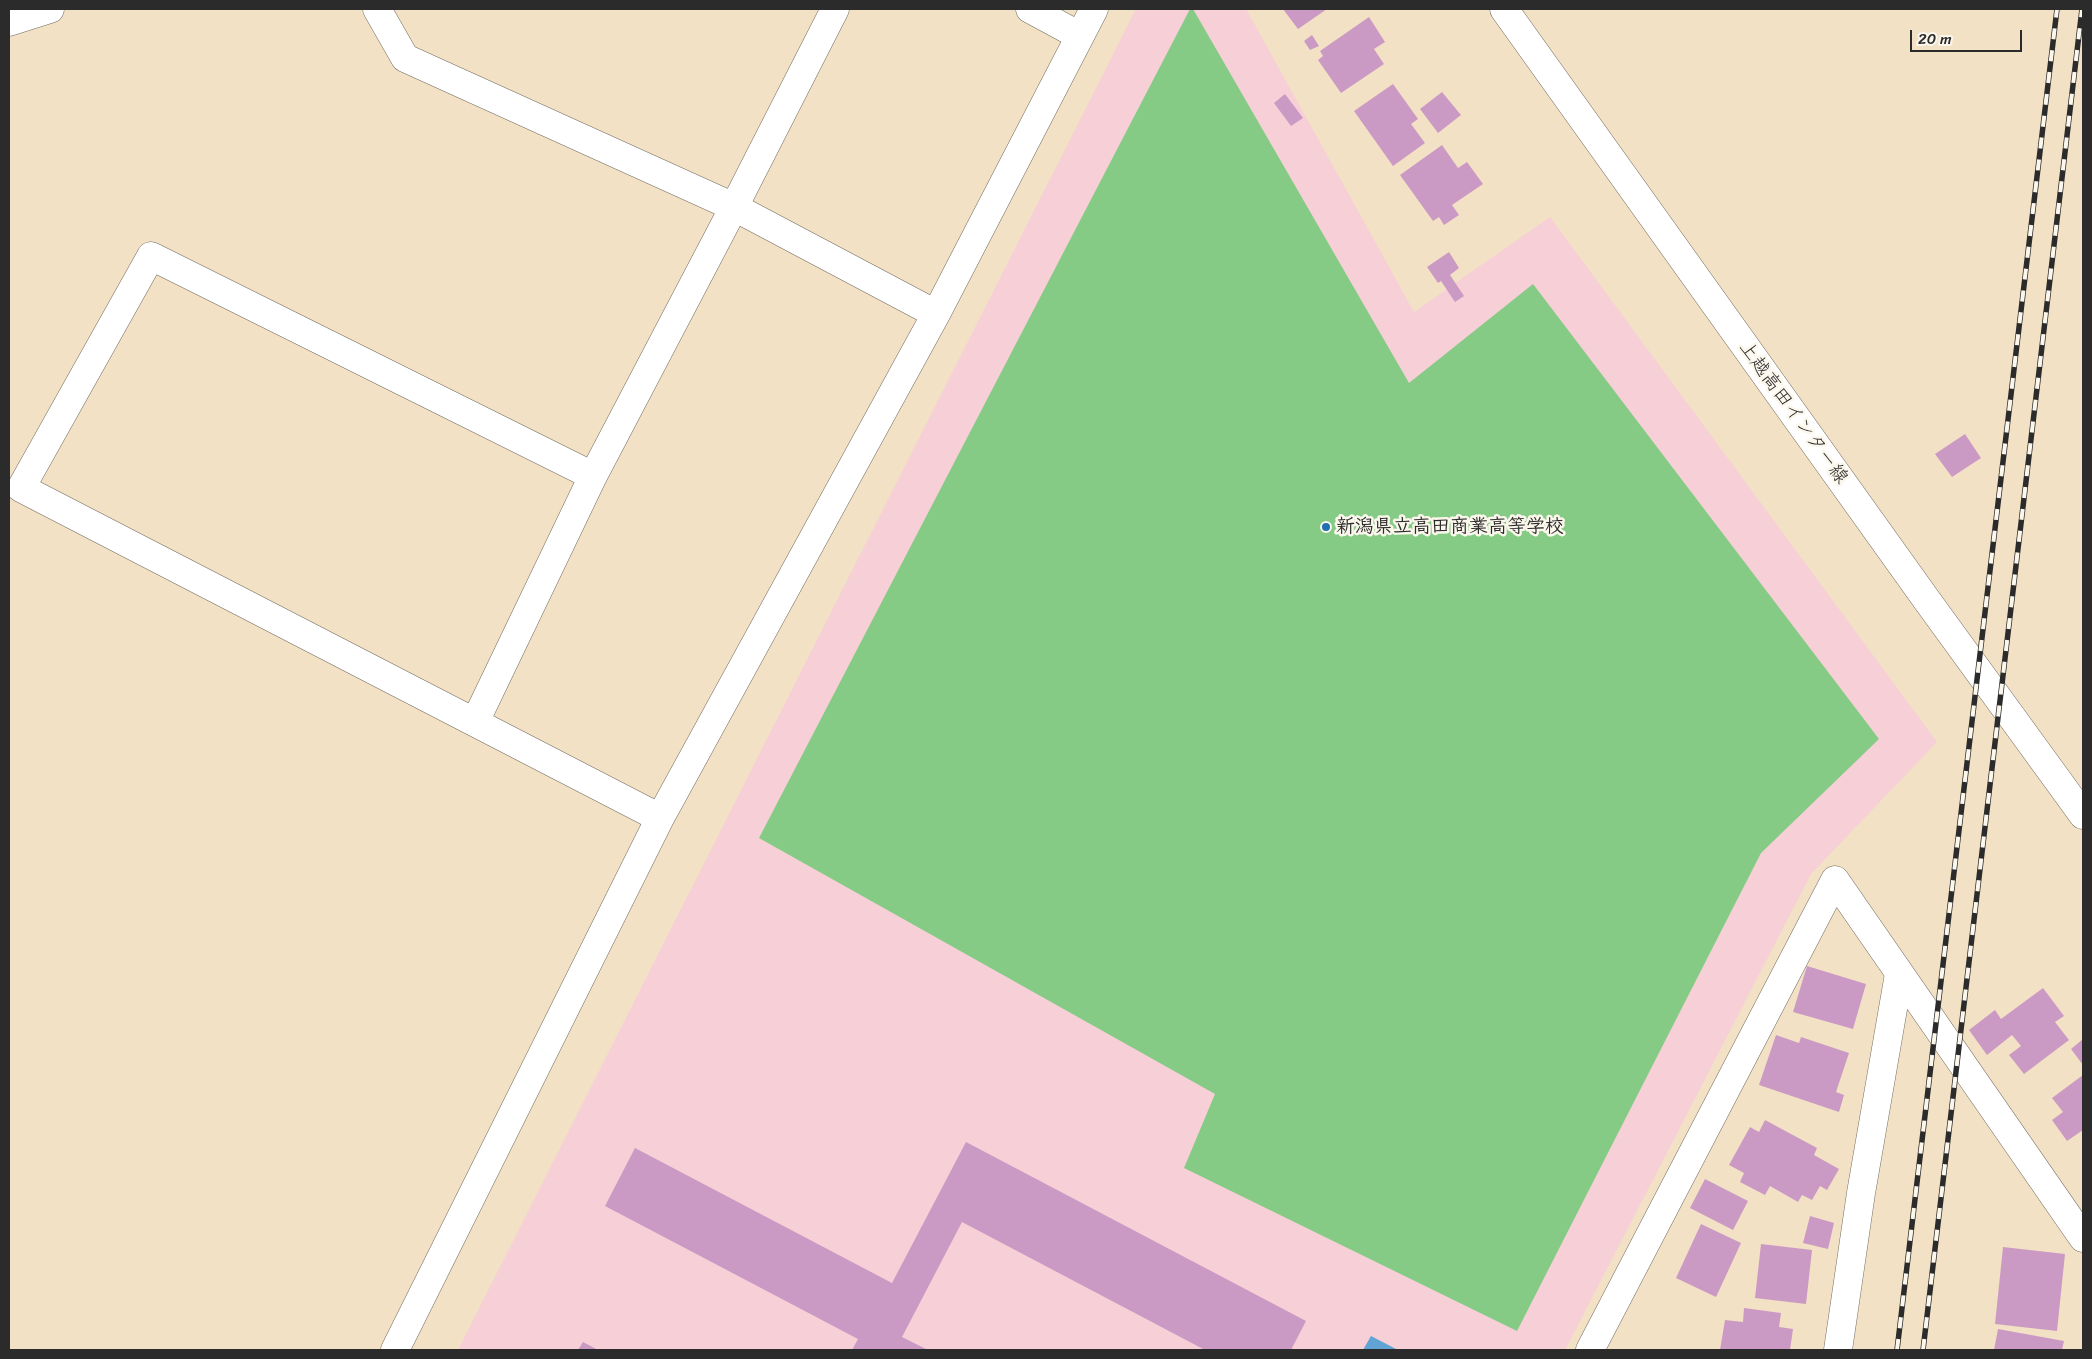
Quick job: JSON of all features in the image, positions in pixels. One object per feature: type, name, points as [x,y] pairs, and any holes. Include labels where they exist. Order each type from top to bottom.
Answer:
[{"type":"street","points":[[9,22],[50,9]]},
{"type":"street","points":[[377,9],[405,58],[734,207],[936,314]]},
{"type":"street","points":[[475,722],[593,476],[835,9]]},
{"type":"street","points":[[1030,9],[1080,36]]},
{"type":"street","points":[[395,1350],[660,818],[936,314],[1094,9]]},
{"type":"street","name":"上越高田インター線","points":[[1504,9],[1926,600],[2083,815]]},
{"type":"street","points":[[593,476],[151,256],[20,488],[660,818]]},
{"type":"street","points":[[1590,1350],[1835,880],[2083,1238]]},
{"type":"street","points":[[1838,1350],[1860,1193],[1899,974]]},
{"type":"shaded area","name":"新潟県立高田商業高等学校","points":[[1136,9],[1246,9],[1414,312],[1550,217],[1937,742],[1811,874],[1565,1350],[458,1350]]},
{"type":"green space","name":"新潟県立高田商業高等学校","points":[[1190,9],[1193,9],[1409,383],[1533,284],[1879,739],[1761,853],[1517,1331],[1184,1168],[1215,1094],[759,838]]},
{"type":"water","points":[[1371,1336],[1398,1350],[1363,1350]]},
{"type":"building","points":[[1283,9],[1327,9],[1298,29]]},
{"type":"building","points":[[1369,17],[1385,42],[1374,49],[1384,64],[1341,93],[1318,60],[1323,56],[1320,51]]},
{"type":"building","points":[[1312,35],[1319,46],[1310,50],[1304,41]]},
{"type":"building","points":[[1393,84],[1418,119],[1411,124],[1425,143],[1393,166],[1354,111]]},
{"type":"building","points":[[1442,92],[1461,115],[1438,133],[1420,109]]},
{"type":"building","points":[[1285,94],[1303,118],[1291,126],[1274,103]]},
{"type":"building","points":[[1442,145],[1458,168],[1467,162],[1483,184],[1452,205],[1459,215],[1444,225],[1439,217],[1433,221],[1400,175]]},
{"type":"building","points":[[1449,252],[1459,268],[1450,275],[1464,296],[1455,302],[1441,281],[1438,283],[1427,267]]},
{"type":"building","points":[[1965,434],[1981,458],[1952,477],[1935,454]]},
{"type":"building","points":[[1807,966],[1866,984],[1853,1029],[1793,1012]]},
{"type":"building","points":[[2043,988],[2064,1016],[2055,1022],[2069,1040],[2024,1074],[2009,1055],[2021,1046],[2012,1035],[1987,1055],[1969,1030],[1995,1010],[2001,1019]]},
{"type":"building","points":[[1776,1035],[1799,1043],[1801,1037],[1849,1053],[1836,1092],[1844,1095],[1839,1112],[1759,1085]]},
{"type":"building","points":[[2083,1039],[2083,1065],[2071,1049]]},
{"type":"building","points":[[2083,1075],[2083,1130],[2067,1141],[2052,1120],[2063,1112],[2052,1098]]},
{"type":"building","points":[[1765,1120],[1817,1148],[1814,1155],[1839,1169],[1827,1190],[1820,1186],[1812,1200],[1802,1195],[1798,1202],[1770,1186],[1765,1195],[1740,1182],[1744,1173],[1729,1165],[1750,1127],[1759,1132]]},
{"type":"building","points":[[966,1142],[1306,1321],[1291,1350],[1205,1350],[962,1222],[902,1337],[928,1350],[852,1350],[858,1339],[605,1206],[635,1148],[892,1283]]},
{"type":"building","points":[[1705,1179],[1748,1201],[1733,1230],[1690,1208]]},
{"type":"building","points":[[1810,1216],[1834,1223],[1828,1249],[1803,1243]]},
{"type":"building","points":[[1701,1224],[1741,1243],[1716,1297],[1676,1278]]},
{"type":"building","points":[[1761,1244],[1812,1250],[1806,1304],[1755,1298]]},
{"type":"building","points":[[2003,1247],[2065,1254],[2057,1331],[1995,1324]]},
{"type":"building","points":[[1744,1308],[1781,1313],[1779,1327],[1793,1329],[1790,1350],[1720,1350],[1725,1320],[1743,1322]]},
{"type":"building","points":[[1998,1329],[2064,1341],[2062,1350],[1994,1350]]},
{"type":"building","points":[[583,1342],[598,1350],[578,1350]]},
{"type":"railway","points":[[1897,1350],[2057,9]]},
{"type":"railway","points":[[1923,1350],[2082,9]]},
{"type":"place","name":"新潟県立高田商業高等学校","points":[[1326,527]]}]
